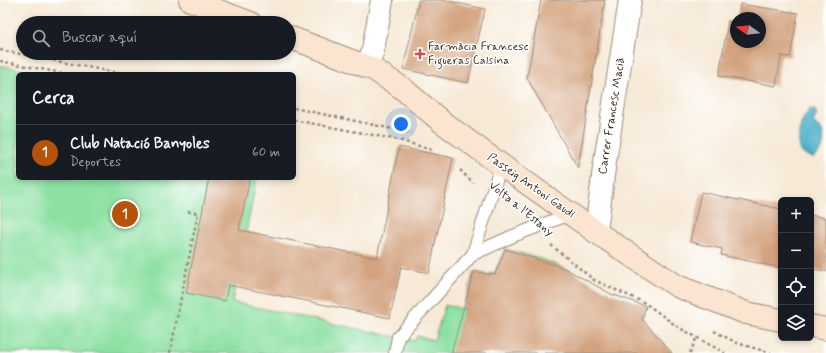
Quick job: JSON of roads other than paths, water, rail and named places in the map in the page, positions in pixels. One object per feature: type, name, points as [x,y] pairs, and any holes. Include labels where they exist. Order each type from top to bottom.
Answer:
[{"type":"street","points":[[190,0],[232,16]]},
{"type":"street","points":[[367,67],[373,50],[382,0]]},
{"type":"street","name":"Carrer Francesc Macià","points":[[596,232],[604,168],[630,0]]},
{"type":"street","name":"Passeig Antoni Gaudi","points":[[296,40],[367,67],[402,88],[442,122],[501,165],[596,232],[677,286],[746,313],[778,319]]},
{"type":"street","points":[[814,327],[826,329]]},
{"type":"lane","points":[[473,254],[501,165]]},
{"type":"lane","points":[[395,353],[398,337],[473,254],[530,229],[570,214]]},
{"type":"water","points":[[810,109],[815,110],[817,115],[813,122],[821,130],[824,139],[821,150],[813,158],[801,153],[799,140],[801,124]]},
{"type":"place","name":"Farmàcia Francesc Figueras Calsina","points":[[420,54]]},
{"type":"place","name":"Club Natació Banyoles","points":[[125,214]]}]
